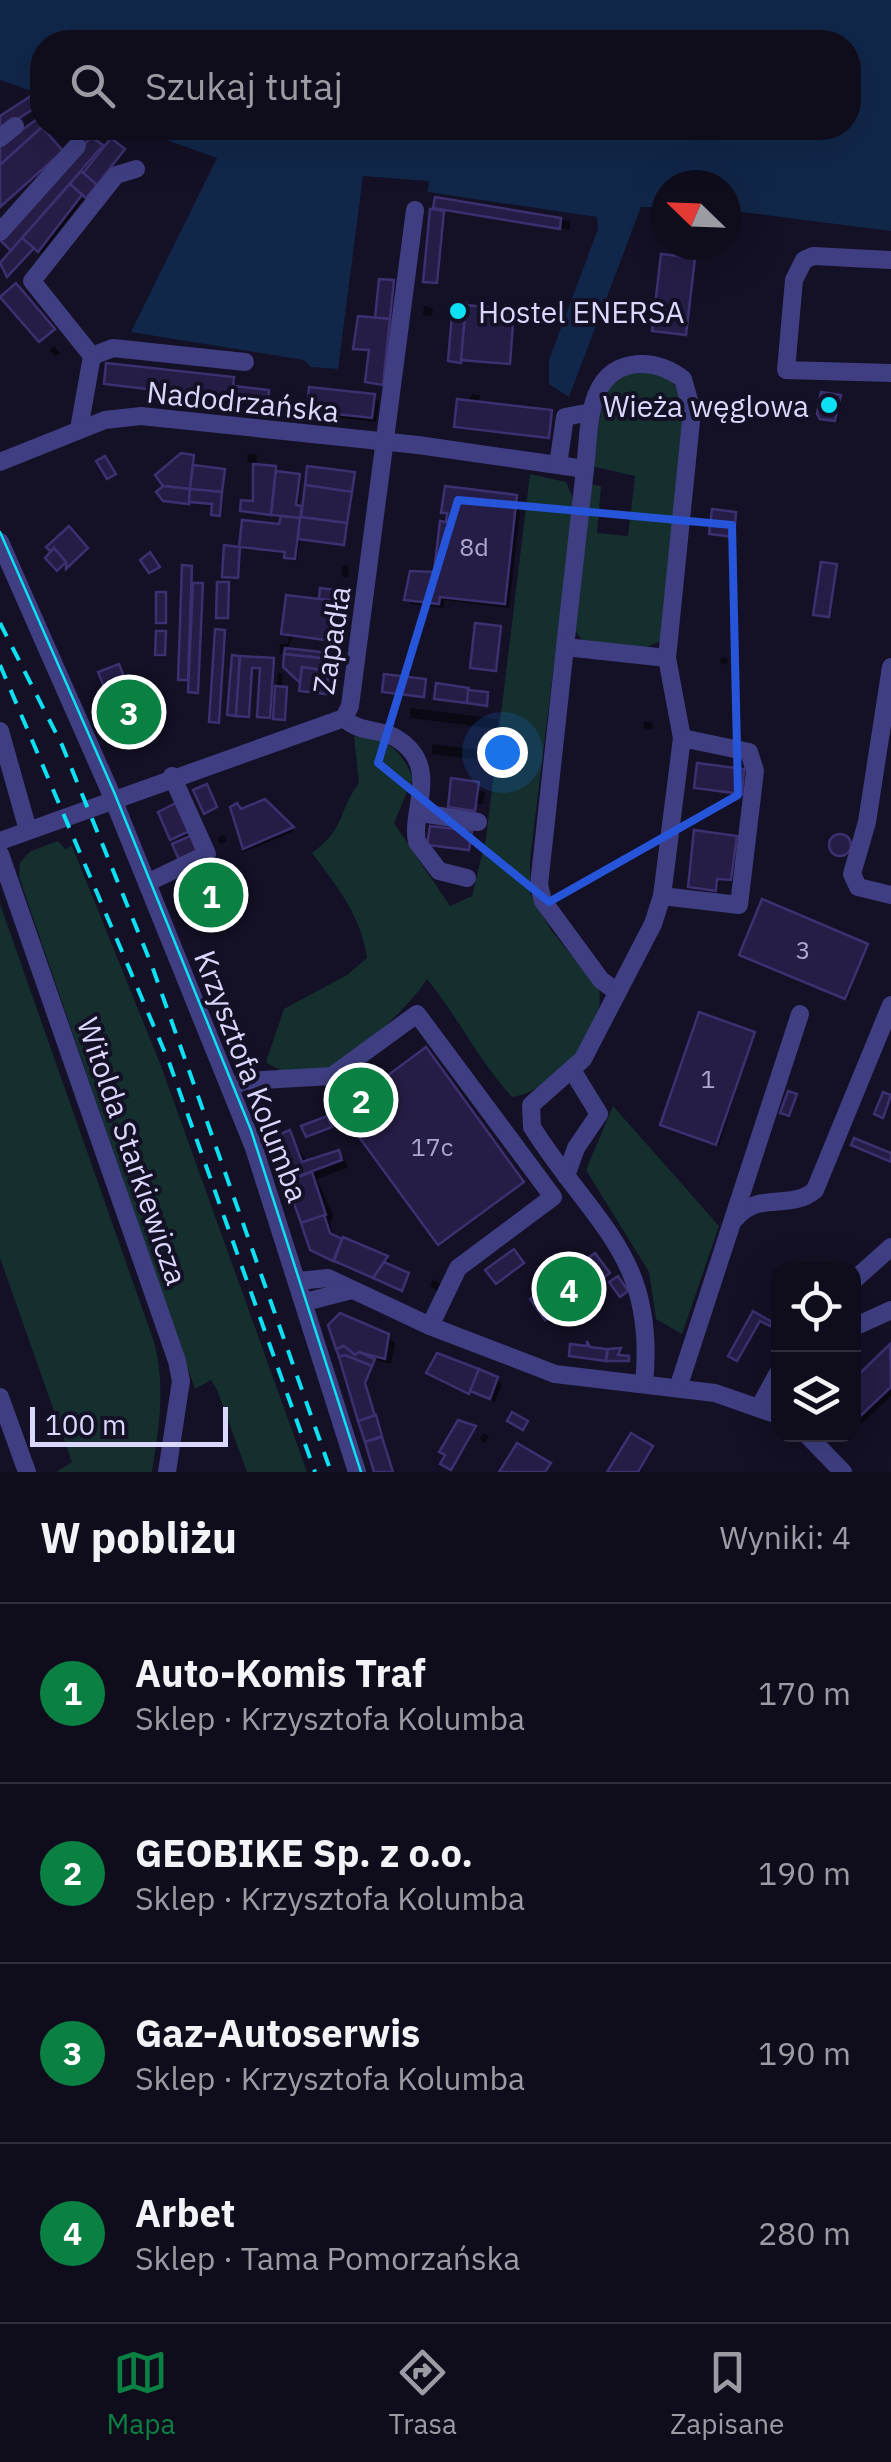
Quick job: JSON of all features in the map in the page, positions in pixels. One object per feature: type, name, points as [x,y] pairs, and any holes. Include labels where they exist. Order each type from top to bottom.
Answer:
[{"type":"street","points":[[0,138],[16,126]]},
{"type":"street","points":[[1,229],[77,146]]},
{"type":"street","points":[[79,430],[92,356],[32,281],[116,175],[136,169]]},
{"type":"street","name":"Zapadła","points":[[0,841],[172,776],[344,718],[350,706],[415,210]]},
{"type":"street","points":[[891,260],[812,256],[804,260],[794,280],[786,370],[891,372]]},
{"type":"street","points":[[92,356],[113,348],[246,362]]},
{"type":"street","points":[[617,992],[600,980],[543,901],[539,885],[592,412],[599,386],[627,366],[663,367],[688,388],[692,411],[667,658],[682,738],[662,896],[653,924],[588,1051],[572,1070],[537,1097],[529,1116],[566,1176],[627,1260],[640,1289],[648,1341],[644,1384]]},
{"type":"street","points":[[558,465],[565,417],[592,412]]},
{"type":"street","name":"Nadodrzańska","points":[[0,462],[117,417],[142,416],[585,469]]},
{"type":"street","name":"Krzysztofa Kolumba","points":[[0,542],[112,799],[230,1087],[298,1282],[357,1472]]},
{"type":"street","points":[[565,647],[667,658]]},
{"type":"street","points":[[891,667],[867,822],[852,874],[858,887],[891,895]]},
{"type":"street","points":[[344,718],[356,730],[389,734],[410,750],[422,780],[417,842],[438,871],[467,878]]},
{"type":"street","points":[[0,731],[28,830]]},
{"type":"street","points":[[662,896],[739,905],[744,866],[755,762],[740,748],[682,738]]},
{"type":"street","points":[[147,883],[207,854],[172,776]]},
{"type":"street","points":[[421,813],[478,822]]},
{"type":"street","name":"Witolda Starkiewicza","points":[[0,854],[177,1361],[180,1381],[167,1472]]},
{"type":"street","points":[[736,1218],[752,1203],[800,1199],[816,1190],[891,1005]]},
{"type":"street","points":[[230,1087],[246,1081],[332,1076],[417,1014],[553,1197],[458,1268],[430,1326]]},
{"type":"street","points":[[678,1388],[800,1014]]},
{"type":"street","points":[[566,1176],[576,1148],[599,1114],[572,1070]]},
{"type":"street","points":[[861,1274],[891,1247]]},
{"type":"street","points":[[298,1282],[323,1277],[430,1326],[555,1374],[678,1388],[771,1412]]},
{"type":"street","points":[[304,1302],[352,1290]]},
{"type":"street","points":[[861,1324],[891,1310]]},
{"type":"street","points":[[760,1406],[771,1386]]},
{"type":"street","points":[[0,1397],[27,1472]]},
{"type":"street","points":[[814,1442],[843,1472]]},
{"type":"highlighted area","points":[[458,500],[732,525],[738,795],[549,902],[378,763]]},
{"type":"green space","points":[[629,370],[664,373],[685,398],[661,641],[642,649],[583,641],[573,628],[589,484],[601,486],[597,533],[628,536],[635,476],[591,466],[605,390]]},
{"type":"green space","points":[[530,474],[566,482],[574,500],[530,860],[530,893],[551,930],[599,989],[595,1023],[560,1072],[544,1084],[512,1097],[427,979],[380,1031],[335,1067],[308,1077],[286,1073],[266,1062],[284,1009],[347,975],[367,958],[354,915],[312,853],[331,836],[359,783],[354,736],[391,746],[403,758],[413,778],[394,823],[450,906],[472,896],[486,838]]},
{"type":"green space","points":[[58,841],[65,849],[72,846],[161,1066],[307,1472],[247,1472],[211,1380],[195,1389],[19,877],[20,862],[31,851]]},
{"type":"green space","points":[[0,904],[154,1342],[160,1391],[152,1472],[56,1472],[72,1462],[0,1258]]},
{"type":"green space","points":[[613,1106],[719,1226],[682,1334],[656,1319],[649,1272],[586,1170]]},
{"type":"water","points":[[0,0],[891,0],[891,231],[741,212],[741,170],[651,170],[651,207],[641,207],[569,397],[549,384],[549,360],[598,229],[597,217],[428,192],[429,181],[363,176],[338,369],[311,367],[304,360],[131,332],[217,158],[167,140],[861,140],[861,30],[30,30],[30,91],[0,80]]},
{"type":"building","points":[[30,97],[30,111],[0,131],[0,116]]},
{"type":"building","points":[[30,124],[30,138],[0,165],[0,146]]},
{"type":"building","points":[[30,138],[53,140],[63,151],[0,207],[0,165]]},
{"type":"building","points":[[88,140],[103,145],[11,251],[0,240]]},
{"type":"building","points":[[109,140],[125,149],[97,185],[83,173]]},
{"type":"building","points":[[81,171],[97,185],[86,198],[70,184]]},
{"type":"building","points":[[70,184],[82,195],[38,252],[22,238]]},
{"type":"building","points":[[435,197],[561,218],[560,229],[433,208]]},
{"type":"building","points":[[430,209],[444,211],[437,283],[423,282]]},
{"type":"building","points":[[22,238],[34,248],[7,277],[0,263]]},
{"type":"building","points":[[660,260],[695,260],[686,335],[652,331]]},
{"type":"building","points":[[379,279],[394,280],[390,319],[375,318]]},
{"type":"building","points":[[16,283],[55,329],[39,342],[0,297]]},
{"type":"building","points":[[453,302],[466,303],[461,363],[448,361]]},
{"type":"building","points":[[466,305],[514,310],[510,364],[461,360]]},
{"type":"building","points":[[358,316],[390,319],[383,385],[365,382],[369,350],[353,349]]},
{"type":"building","points":[[106,363],[234,377],[232,399],[104,384]]},
{"type":"building","points":[[234,386],[269,390],[268,403],[232,399]]},
{"type":"building","points":[[309,387],[375,394],[372,418],[307,411]]},
{"type":"building","name":"Wieża węglowa","points":[[821,392],[841,395],[835,421],[820,419],[817,414]]},
{"type":"building","points":[[457,399],[552,410],[549,438],[454,427]]},
{"type":"building","points":[[181,453],[194,455],[190,489],[163,486],[155,475]]},
{"type":"building","points":[[105,456],[116,474],[107,479],[96,461]]},
{"type":"building","points":[[253,464],[276,466],[271,515],[240,511],[241,500],[253,501]]},
{"type":"building","points":[[193,465],[225,469],[222,492],[190,489]]},
{"type":"building","points":[[307,466],[355,472],[352,492],[305,485]]},
{"type":"building","points":[[276,471],[300,474],[296,505],[302,506],[300,518],[271,515]]},
{"type":"building","points":[[305,485],[352,492],[347,523],[301,517]]},
{"type":"building","points":[[163,486],[190,489],[189,504],[163,501],[156,492]]},
{"type":"building","points":[[445,486],[517,495],[505,604],[440,597],[439,604],[404,600],[410,571],[434,572],[440,521],[446,522],[447,513],[441,513]]},
{"type":"building","points":[[190,489],[222,492],[220,516],[211,515],[212,504],[189,502]]},
{"type":"building","points":[[712,509],[736,512],[734,537],[709,534]]},
{"type":"building","points":[[281,516],[300,518],[295,559],[284,558],[285,552],[239,547],[242,520],[279,524]]},
{"type":"building","points":[[300,517],[347,523],[344,545],[298,539]]},
{"type":"building","points":[[69,526],[88,548],[66,569],[66,562],[54,548],[51,552],[46,547]]},
{"type":"building","points":[[224,545],[240,547],[238,578],[222,577]]},
{"type":"building","points":[[54,548],[66,562],[57,571],[45,558]]},
{"type":"building","points":[[150,552],[160,567],[149,573],[140,560]]},
{"type":"building","points":[[821,562],[837,564],[829,617],[813,615]]},
{"type":"building","points":[[182,565],[192,566],[188,680],[178,680]]},
{"type":"building","points":[[217,582],[229,582],[228,618],[216,618]]},
{"type":"building","points":[[193,583],[203,583],[198,693],[188,692]]},
{"type":"building","points":[[320,588],[337,590],[336,601],[319,599]]},
{"type":"building","points":[[156,592],[166,592],[166,623],[156,623]]},
{"type":"building","points":[[286,595],[336,601],[331,625],[342,626],[340,642],[281,634]]},
{"type":"building","points":[[475,623],[501,626],[496,671],[470,668]]},
{"type":"building","points":[[215,629],[225,630],[219,723],[209,722]]},
{"type":"building","points":[[156,631],[166,631],[165,655],[155,655]]},
{"type":"building","points":[[285,648],[331,653],[330,659],[284,654]]},
{"type":"building","points":[[284,654],[330,659],[329,671],[302,667],[300,683],[283,667]]},
{"type":"building","points":[[232,655],[240,656],[236,716],[227,715]]},
{"type":"building","points":[[240,656],[274,658],[270,718],[257,717],[260,668],[252,668],[249,717],[236,716]]},
{"type":"building","points":[[119,664],[130,692],[119,696],[136,738],[126,742],[98,672]]},
{"type":"building","points":[[302,667],[329,671],[326,694],[299,691]]},
{"type":"building","points":[[384,674],[426,679],[424,697],[382,692]]},
{"type":"building","points":[[436,683],[469,688],[467,703],[434,699]]},
{"type":"building","points":[[275,686],[287,687],[285,720],[273,719]]},
{"type":"building","points":[[468,690],[488,692],[487,706],[467,703]]},
{"type":"building","points":[[130,692],[147,733],[136,738],[119,696]]},
{"type":"building","points":[[697,763],[744,769],[742,794],[694,788]]},
{"type":"building","points":[[451,778],[479,782],[475,811],[448,807]]},
{"type":"building","points":[[207,784],[217,807],[204,814],[193,790]]},
{"type":"building","points":[[265,799],[294,827],[243,849],[230,807],[237,803],[241,809]]},
{"type":"building","points":[[178,802],[190,831],[170,840],[158,812]]},
{"type":"building","points":[[430,826],[472,831],[469,850],[427,845]]},
{"type":"building","points":[[694,830],[737,836],[731,880],[717,879],[716,891],[688,887]]},
{"type":"building","points":[[840,834],[848,837],[848,853],[840,856],[832,853],[829,845],[832,837]]},
{"type":"building","points":[[192,835],[199,853],[180,862],[172,844]]},
{"type":"building","points":[[222,884],[226,894],[215,899],[218,905],[211,908],[203,892]]},
{"type":"building","points":[[762,899],[868,944],[845,999],[739,955]]},
{"type":"building","points":[[699,1012],[755,1032],[716,1145],[660,1125]]},
{"type":"building","points":[[426,1047],[524,1182],[438,1245],[340,1111]]},
{"type":"building","points":[[788,1091],[797,1094],[789,1116],[780,1113]]},
{"type":"building","points":[[883,1092],[891,1095],[883,1118],[874,1114]]},
{"type":"building","points":[[327,1116],[332,1127],[306,1137],[301,1126]]},
{"type":"building","points":[[290,1130],[302,1162],[339,1150],[342,1160],[286,1181],[271,1138]]},
{"type":"building","points":[[854,1138],[891,1153],[891,1162],[851,1145]]},
{"type":"building","points":[[312,1172],[326,1215],[301,1223],[286,1181]]},
{"type":"building","points":[[324,1215],[330,1233],[342,1239],[333,1261],[310,1250],[301,1223]]},
{"type":"building","points":[[343,1237],[388,1256],[373,1278],[334,1261]]},
{"type":"building","points":[[514,1249],[524,1263],[496,1284],[485,1270]]},
{"type":"building","points":[[595,1253],[610,1273],[545,1320],[530,1299]]},
{"type":"building","points":[[384,1262],[409,1273],[402,1291],[373,1278]]},
{"type":"building","points":[[618,1276],[628,1291],[620,1297],[609,1282]]},
{"type":"building","points":[[753,1311],[771,1321],[770,1326],[760,1321],[737,1361],[728,1356]]},
{"type":"building","points":[[340,1313],[389,1334],[385,1359],[359,1352],[355,1355],[344,1346],[336,1349],[328,1325]]},
{"type":"building","points":[[587,1341],[590,1347],[607,1349],[606,1361],[569,1356],[570,1344],[587,1346]]},
{"type":"building","points":[[890,1344],[891,1387],[861,1415],[861,1372]]},
{"type":"building","points":[[344,1346],[355,1355],[359,1352],[375,1359],[372,1366],[339,1357],[336,1349]]},
{"type":"building","points":[[621,1348],[618,1355],[629,1356],[629,1361],[606,1361],[608,1349]]},
{"type":"building","points":[[437,1353],[479,1369],[469,1394],[426,1373]]},
{"type":"building","points":[[345,1355],[372,1366],[365,1383],[375,1416],[358,1421],[339,1357]]},
{"type":"building","points":[[479,1369],[498,1377],[490,1399],[470,1391]]},
{"type":"building","points":[[512,1412],[528,1421],[523,1430],[507,1421]]},
{"type":"building","points":[[376,1415],[382,1436],[365,1442],[358,1421]]},
{"type":"building","points":[[458,1420],[476,1426],[451,1470],[440,1464],[445,1455],[439,1452]]},
{"type":"building","points":[[631,1433],[653,1446],[638,1472],[607,1472]]},
{"type":"building","points":[[382,1437],[393,1472],[374,1472],[365,1442]]},
{"type":"building","points":[[517,1443],[551,1463],[545,1472],[499,1472]]},
{"type":"tram line","points":[[0,532],[114,792],[251,1130],[361,1472]]},
{"type":"railway","points":[[0,623],[62,745],[152,966],[331,1472]]},
{"type":"railway","points":[[0,665],[169,1062],[315,1472]]},
{"type":"place","name":"Hostel ENERSA","points":[[458,311]]},
{"type":"place","name":"Wieża węglowa","points":[[829,405]]},
{"type":"place","name":"Gaz-Autoserwis","points":[[129,712]]},
{"type":"place","name":"Auto-Komis Traf","points":[[211,895]]},
{"type":"place","name":"GEOBIKE Sp. z o.o.","points":[[361,1100]]},
{"type":"place","name":"Arbet","points":[[569,1289]]}]
